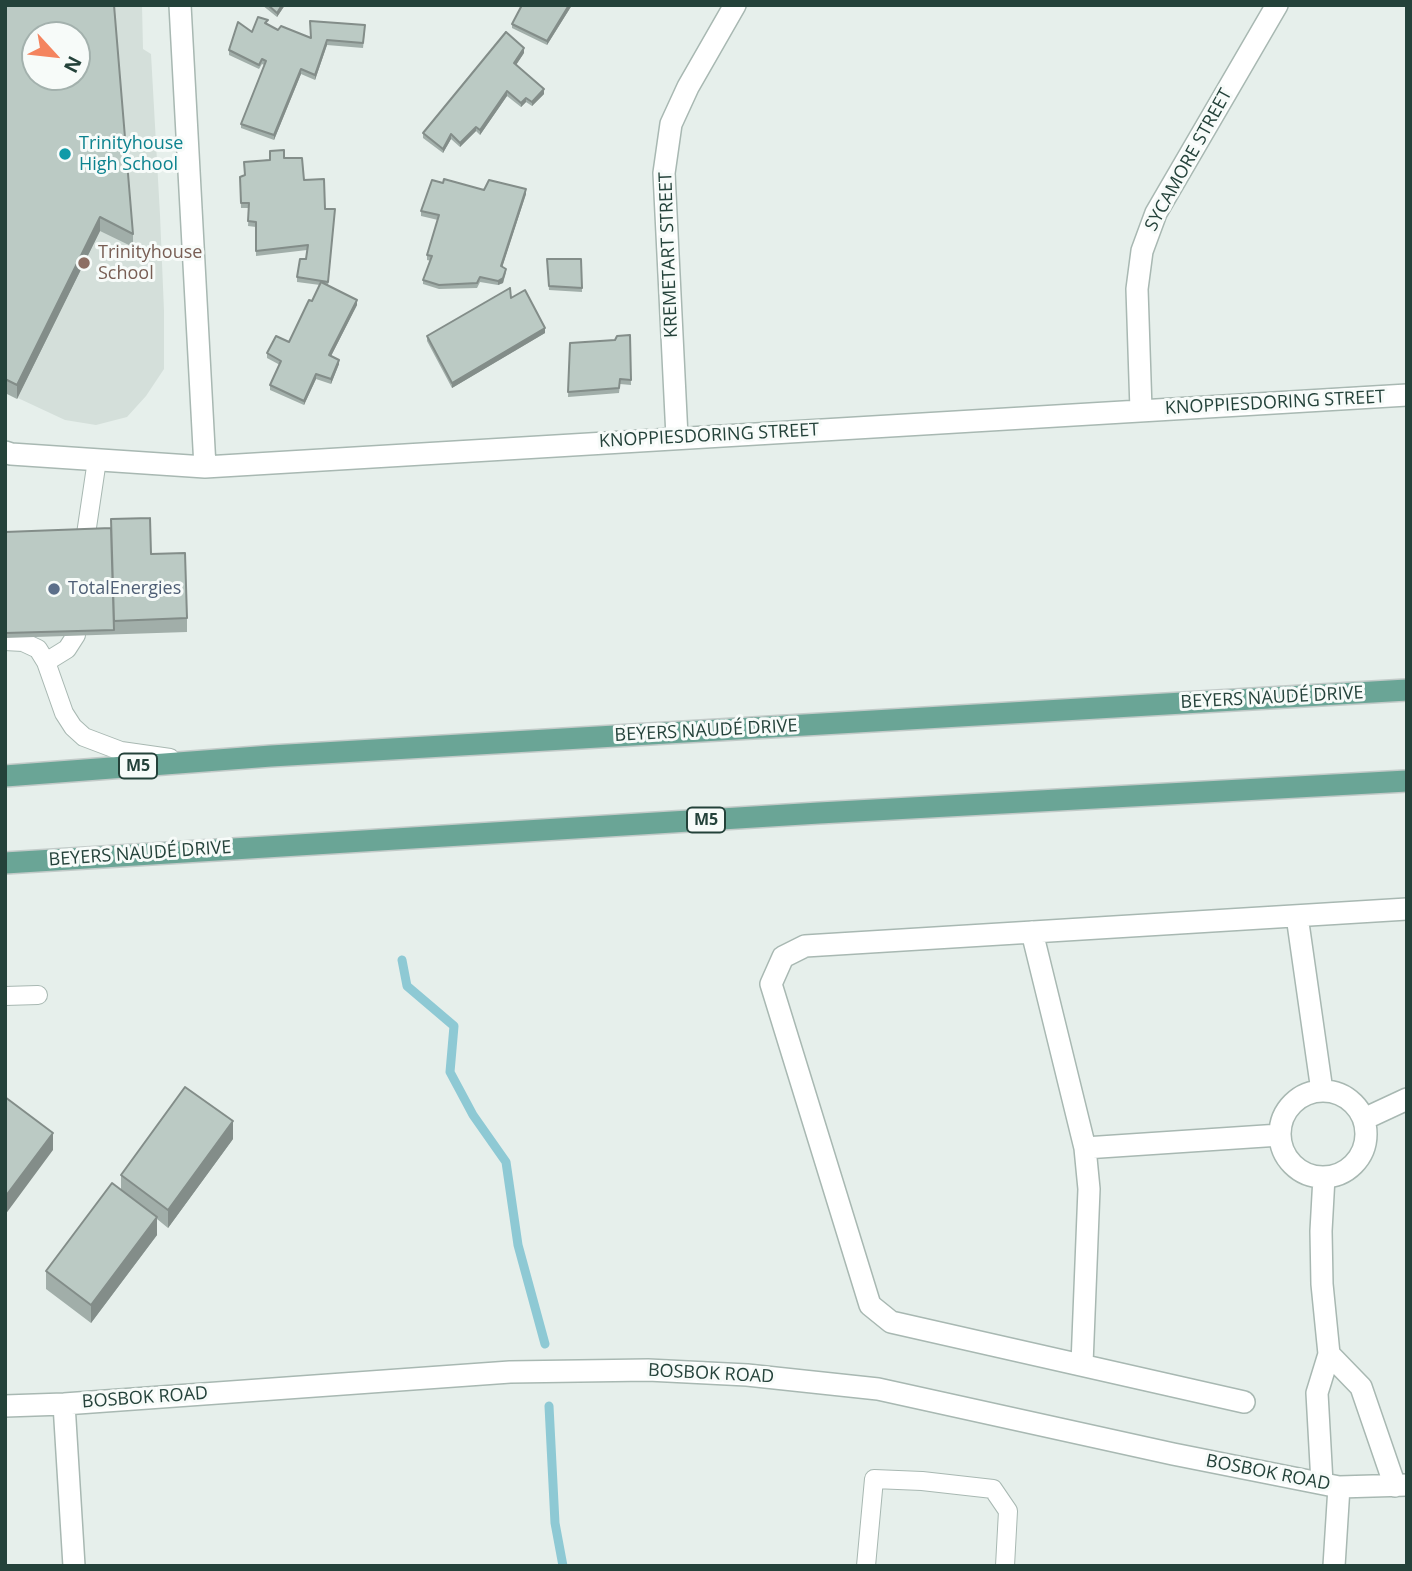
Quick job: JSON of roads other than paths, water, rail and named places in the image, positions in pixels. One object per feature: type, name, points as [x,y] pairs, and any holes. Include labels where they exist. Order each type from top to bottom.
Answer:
[{"type":"main road","name":"BEYERS NAUDÉ DRIVE","points":[[5,776],[197,762],[1407,690]]},
{"type":"main road","name":"BEYERS NAUDÉ DRIVE","points":[[5,863],[819,813],[1407,781]]},
{"type":"street","points":[[180,5],[205,467]]},
{"type":"street","name":"KREMETART STREET","points":[[677,437],[664,173],[671,124],[688,87],[735,5]]},
{"type":"street","name":"SYCAMORE STREET","points":[[1141,411],[1137,289],[1142,251],[1156,213],[1277,5]]},
{"type":"street","name":"KNOPPIESDORING STREET","points":[[7,454],[205,467],[677,437],[1407,396]]},
{"type":"street","points":[[1244,1402],[891,1322],[870,1305],[771,984],[783,957],[805,946],[1407,909]]},
{"type":"street","points":[[1297,916],[1322,1091]]},
{"type":"street","points":[[1032,932],[1085,1149],[1089,1189],[1082,1364]]},
{"type":"street","points":[[1322,1091],[1348,1098],[1364,1119],[1367,1133],[1365,1147],[1359,1159],[1349,1169],[1324,1177],[1298,1170],[1282,1148],[1280,1135],[1282,1122],[1297,1100],[1322,1091]]},
{"type":"street","points":[[1364,1119],[1407,1099]]},
{"type":"street","points":[[1085,1149],[1280,1135]]},
{"type":"street","points":[[1324,1177],[1322,1284],[1329,1354],[1317,1393],[1330,1485],[1334,1566]]},
{"type":"street","points":[[1329,1354],[1361,1387],[1401,1486]]},
{"type":"street","name":"BOSBOK ROAD","points":[[5,1406],[510,1373],[648,1370],[747,1375],[878,1389],[1330,1485],[1401,1486]]},
{"type":"street","points":[[64,1404],[74,1566]]},
{"type":"lane","points":[[86,534],[97,460]]},
{"type":"lane","points":[[46,662],[67,649],[76,635]]},
{"type":"lane","points":[[5,641],[31,645],[38,649],[46,662],[64,713],[84,737],[121,751],[197,762]]},
{"type":"lane","points":[[5,996],[38,995]]},
{"type":"lane","points":[[866,1566],[874,1479],[993,1489],[1008,1511],[1005,1566]]},
{"type":"waterway","points":[[402,960],[407,986],[454,1026],[450,1072],[473,1115],[506,1162],[518,1245],[545,1344]]},
{"type":"waterway","points":[[549,1406],[555,1523],[563,1566]]},
{"type":"place","name":"Trinityhouse High School","points":[[65,154]]},
{"type":"place","name":"Trinityhouse School","points":[[84,263]]},
{"type":"place","name":"TotalEnergies","points":[[54,589]]}]
